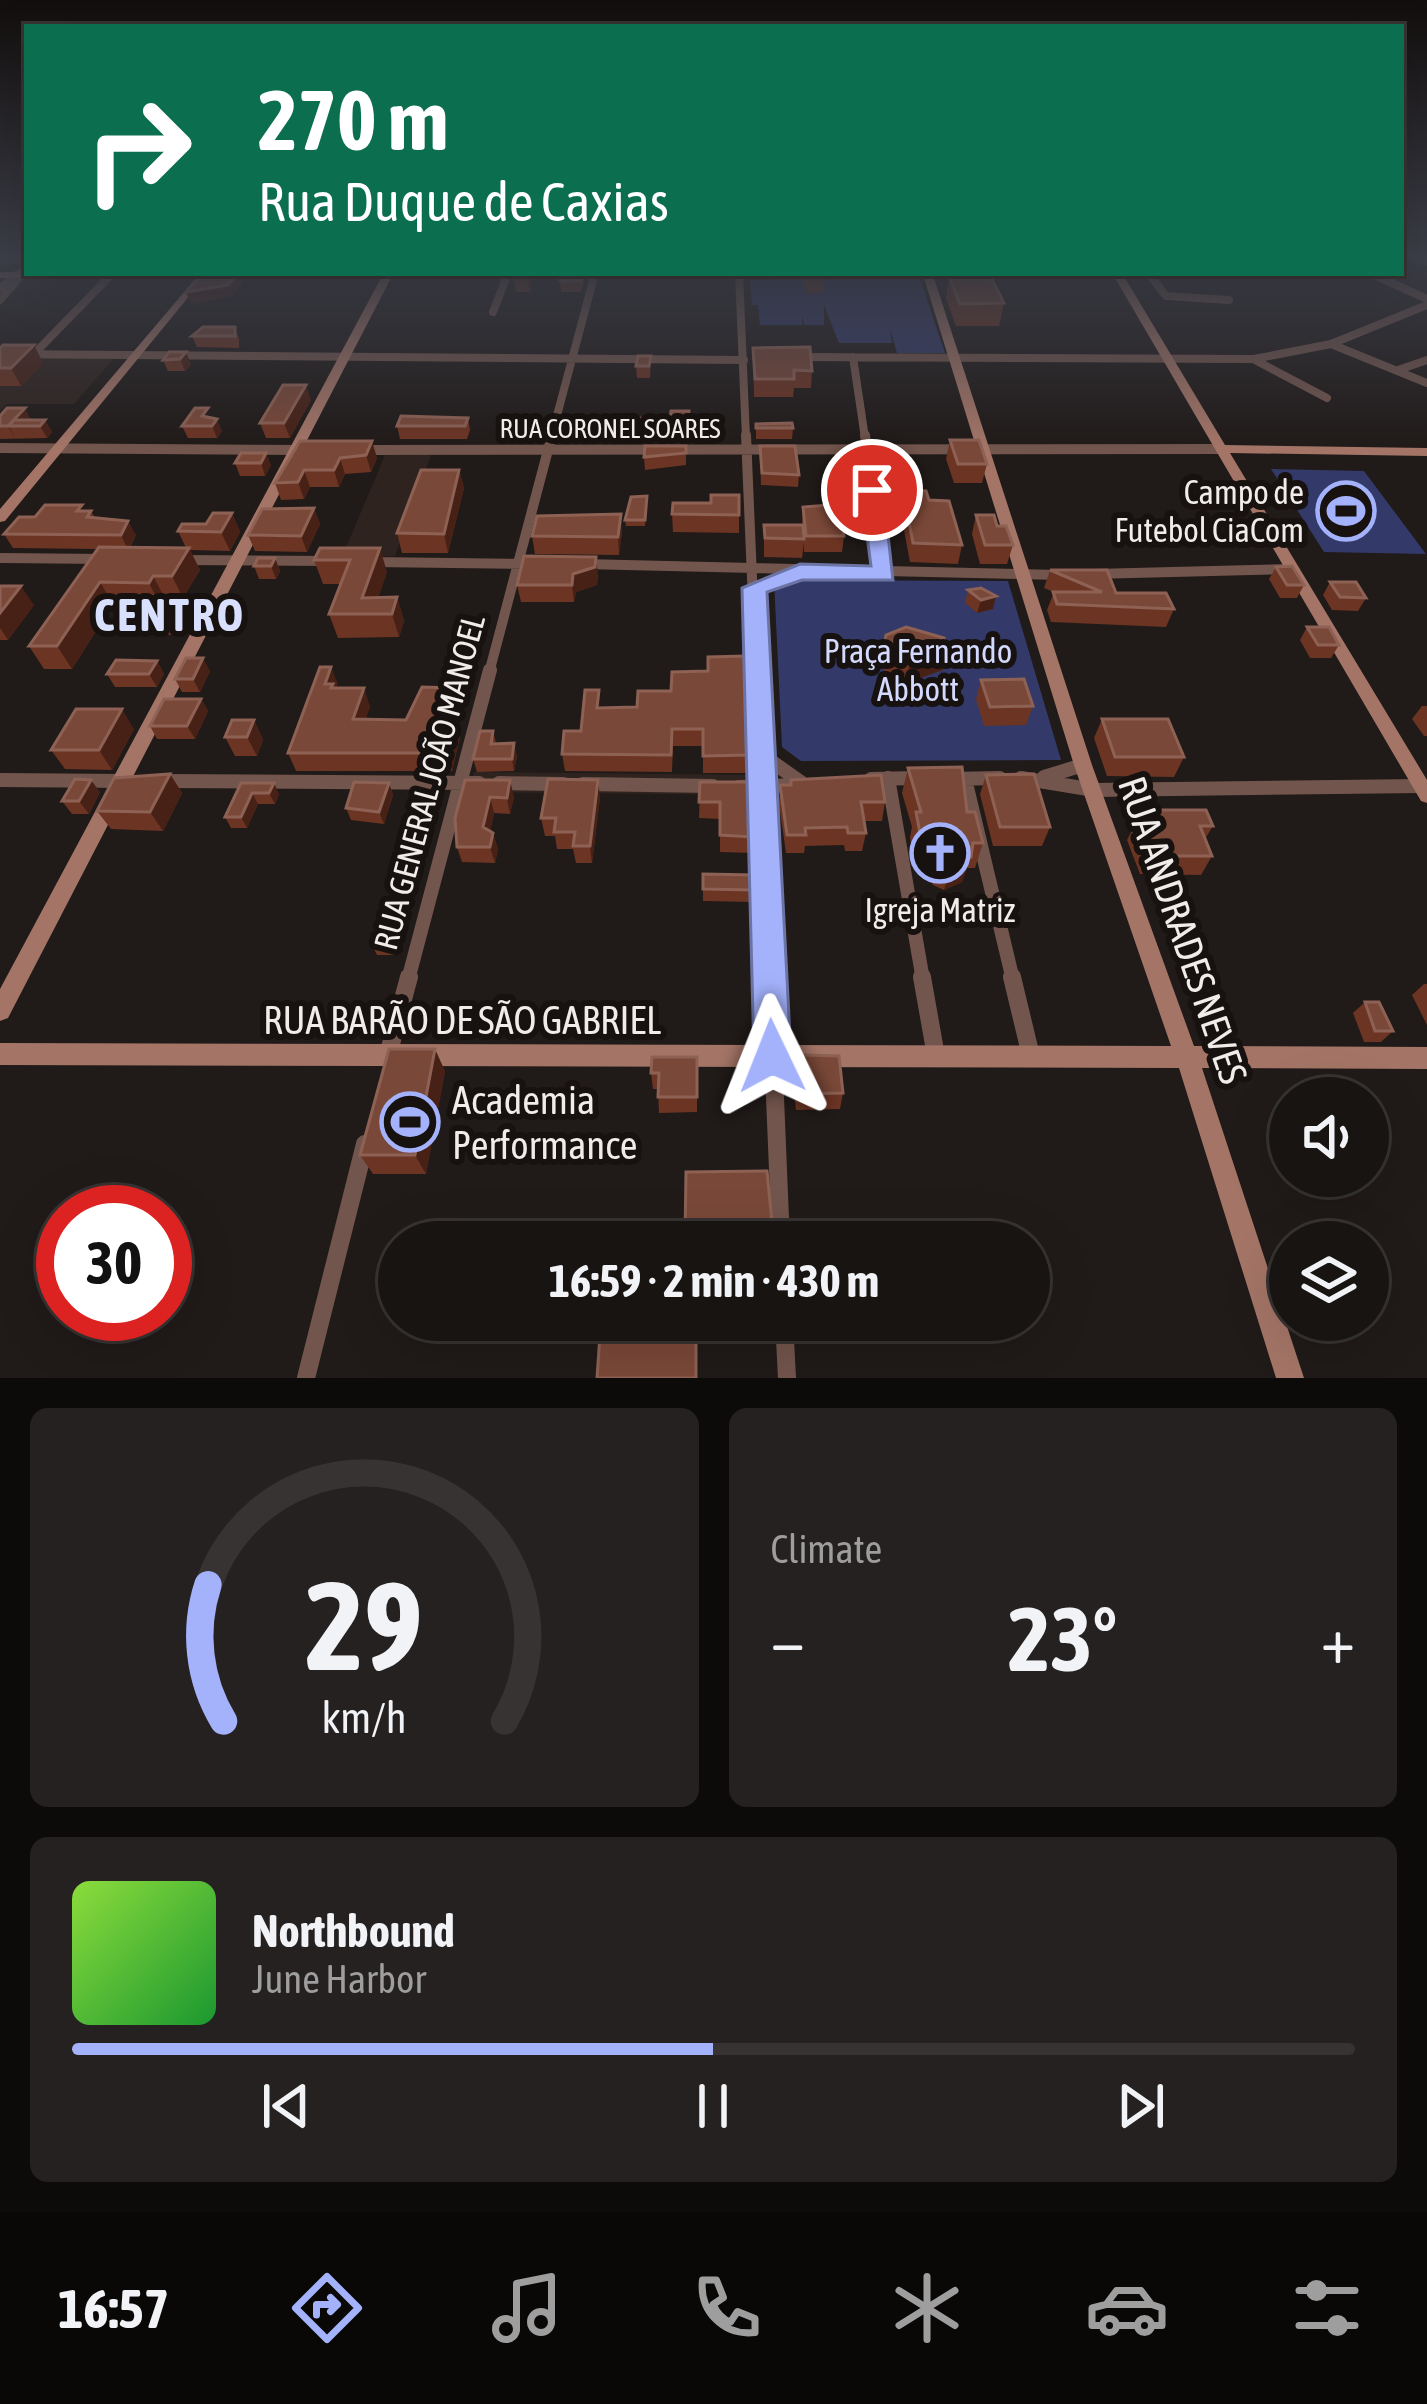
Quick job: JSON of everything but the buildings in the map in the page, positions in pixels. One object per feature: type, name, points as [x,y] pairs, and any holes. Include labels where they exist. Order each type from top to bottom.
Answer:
[{"type":"main road","points":[[0,518],[51,448],[158,320]]},
{"type":"main road","points":[[0,1011],[364,320]]},
{"type":"main road","name":"RUA ANDRADES NEVES","points":[[941,320],[1083,765],[1185,1055],[1290,1378]]},
{"type":"main road","points":[[1144,320],[1424,791]]},
{"type":"main road","points":[[0,500],[51,448]]},
{"type":"main road","points":[[1220,449],[1424,449]]},
{"type":"main road","name":"RUA BARÃO DE SÃO GABRIEL","points":[[0,1054],[384,1069],[772,1056],[1427,1058]]},
{"type":"street","points":[[36,352],[67,320]]},
{"type":"street","name":"RUA GENERAL JOÃO MANOEL","points":[[384,1069],[581,320]]},
{"type":"street","points":[[742,320],[780,1221]]},
{"type":"street","points":[[788,357],[1254,359],[1331,344],[1385,320]]},
{"type":"street","points":[[1331,344],[1427,383]]},
{"type":"street","points":[[0,352],[766,357]]},
{"type":"street","points":[[853,357],[885,574]]},
{"type":"street","points":[[1254,359],[1327,398]]},
{"type":"street","points":[[1397,371],[1427,360]]},
{"type":"street","points":[[0,448],[318,450]]},
{"type":"street","name":"RUA CORONEL SOARES","points":[[341,450],[1220,449]]},
{"type":"street","points":[[0,558],[133,559]]},
{"type":"street","points":[[155,559],[753,567],[1023,576],[1290,569]]},
{"type":"street","points":[[754,588],[800,572]]},
{"type":"street","points":[[760,754],[803,784]]},
{"type":"street","points":[[1041,778],[1083,765]]},
{"type":"street","points":[[888,778],[936,1056]]},
{"type":"street","points":[[846,781],[1041,778],[1094,790],[1424,791]]},
{"type":"street","points":[[965,779],[1031,1057]]},
{"type":"street","points":[[0,780],[762,788],[825,782]]},
{"type":"street","points":[[306,1378],[370,1126]]},
{"type":"street","points":[[785,1341],[787,1378]]},
{"type":"shaded area","points":[[0,357],[115,357],[74,404],[7,404],[0,411]]},
{"type":"shaded area","points":[[385,455],[431,455],[395,556],[342,557]]},
{"type":"shaded area","points":[[474,772],[756,775],[756,795],[470,792]]},
{"type":"green space","points":[[760,320],[802,320],[802,325],[760,325]]},
{"type":"green space","points":[[803,320],[824,320],[824,325],[804,325]]},
{"type":"green space","points":[[830,320],[934,320],[945,353],[897,353],[890,329],[892,343],[839,343]]},
{"type":"green space","name":"Campo de Futebol CiaCom","points":[[1271,469],[1364,471],[1426,554],[1324,552]]},
{"type":"green space","name":"Praça Fernando Abbott","points":[[774,580],[1008,581],[1061,760],[801,761],[782,747]]},
{"type":"place","name":"Campo de Futebol CiaCom","points":[[1346,511]]},
{"type":"place","name":"Igreja Matriz","points":[[940,853]]},
{"type":"place","name":"Academia Performance","points":[[410,1122]]},
{"type":"district","name":"CENTRO","points":[[170,615]]},
{"type":"route","points":[[772,1056],[754,588],[800,572],[885,574],[872,490]]}]
